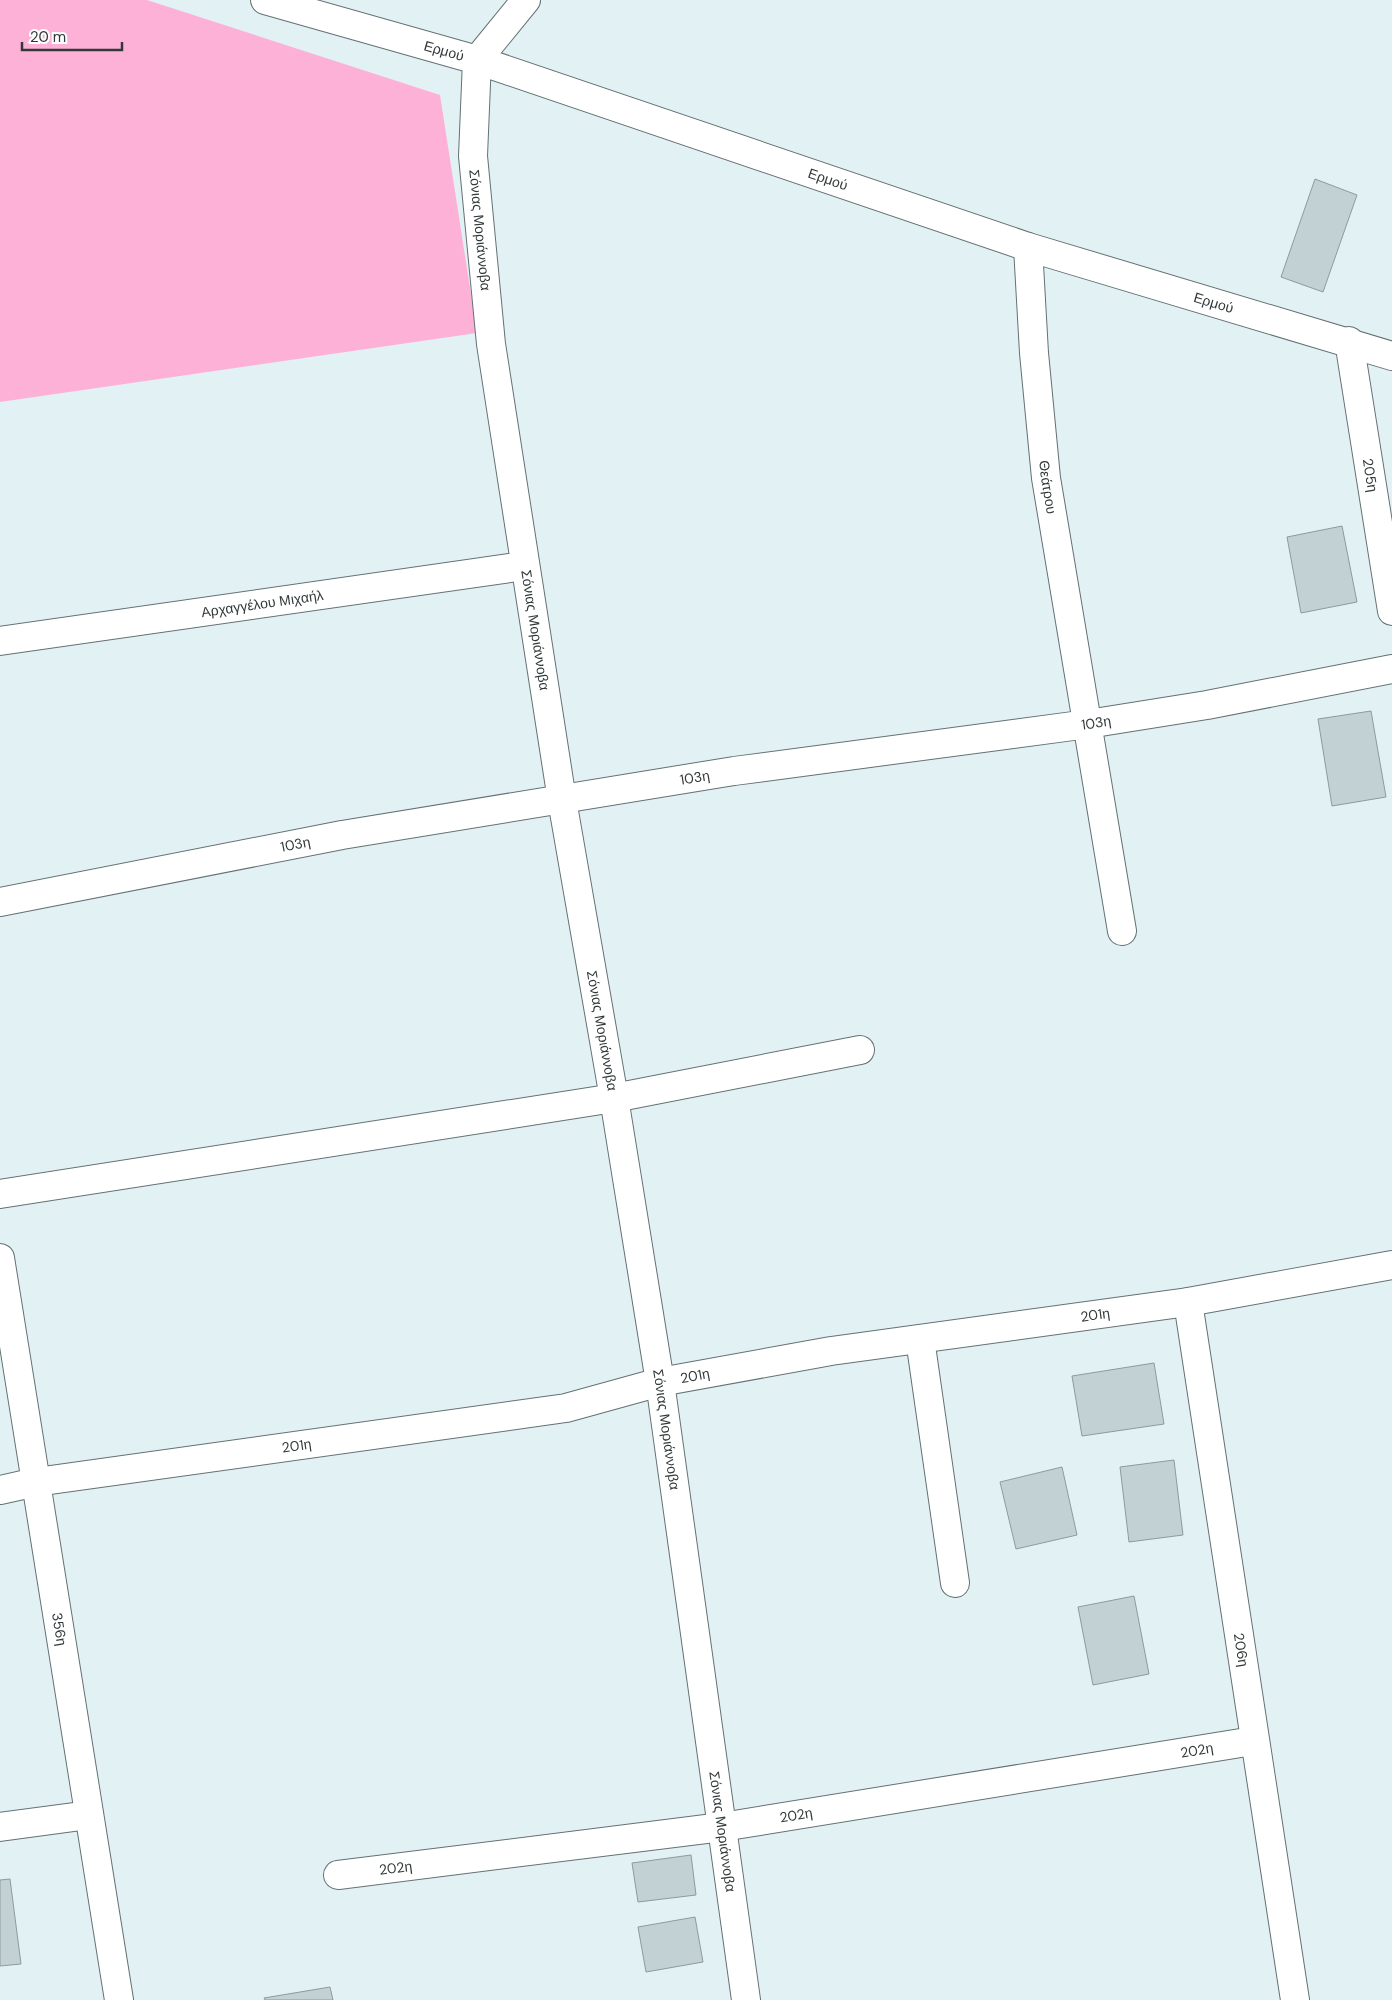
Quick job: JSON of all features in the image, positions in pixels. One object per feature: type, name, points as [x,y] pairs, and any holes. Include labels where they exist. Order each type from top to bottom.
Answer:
[{"type":"street","name":"Ερμού","points":[[265,0],[477,60],[1028,247],[1349,341],[1392,356]]},
{"type":"street","points":[[477,60],[526,0]]},
{"type":"street","name":"Σόνιας Μοριάννοβα","points":[[477,60],[473,156],[491,344],[524,566],[562,800],[614,1098],[660,1382],[746,2000]]},
{"type":"street","name":"Θεάτρου","points":[[1028,247],[1034,353],[1046,478],[1122,931]]},
{"type":"street","name":"205η","points":[[1349,341],[1392,611]]},
{"type":"street","name":"Αρχαγγέλου Μιχαήλ","points":[[0,640],[524,566]]},
{"type":"street","name":"103η","points":[[0,902],[342,835],[734,772],[1088,724],[1208,705],[1392,669]]},
{"type":"street","points":[[0,1194],[614,1098],[860,1050]]},
{"type":"street","name":"356η","points":[[0,1258],[119,2000]]},
{"type":"street","name":"201η","points":[[0,1490],[36,1482],[566,1408],[660,1382],[831,1350],[1188,1302],[1392,1265]]},
{"type":"street","name":"206η","points":[[1188,1302],[1295,2000]]},
{"type":"street","points":[[920,1339],[955,1583]]},
{"type":"street","name":"202η","points":[[338,1874],[722,1827],[1254,1741]]},
{"type":"street","points":[[0,1827],[89,1815]]},
{"type":"shaded area","points":[[0,0],[147,0],[440,95],[477,333],[0,402]]},
{"type":"building","points":[[1315,179],[1357,195],[1323,292],[1281,277]]},
{"type":"building","points":[[1342,526],[1357,602],[1301,613],[1287,537]]},
{"type":"building","points":[[1371,711],[1386,797],[1332,806],[1318,719]]},
{"type":"building","points":[[1154,1363],[1164,1424],[1082,1436],[1072,1376]]},
{"type":"building","points":[[1174,1460],[1183,1535],[1129,1542],[1120,1467]]},
{"type":"building","points":[[1062,1467],[1077,1535],[1016,1549],[1000,1482]]},
{"type":"building","points":[[1134,1596],[1149,1674],[1093,1685],[1078,1607]]},
{"type":"building","points":[[691,1855],[696,1895],[638,1902],[632,1863]]},
{"type":"building","points":[[10,1879],[21,1964],[0,1966],[0,1880]]},
{"type":"building","points":[[695,1917],[703,1962],[646,1972],[638,1927]]},
{"type":"building","points":[[330,1987],[333,2000],[265,2000],[264,1998]]}]
